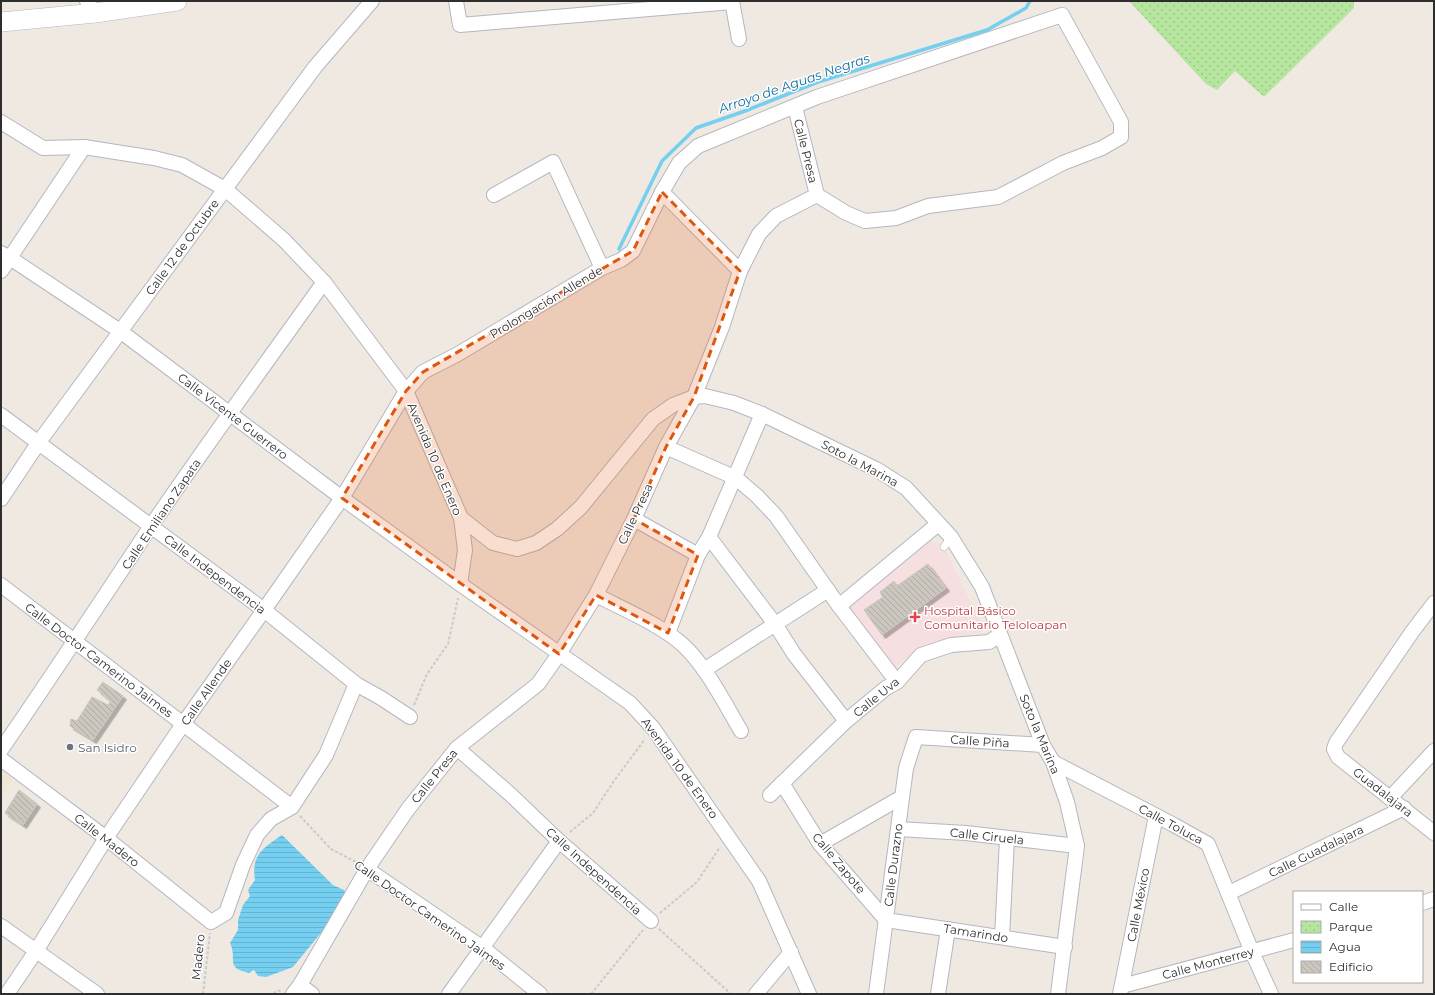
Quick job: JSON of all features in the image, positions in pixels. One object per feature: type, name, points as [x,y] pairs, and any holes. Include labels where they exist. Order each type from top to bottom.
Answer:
[{"type":"street","points":[[1,22],[91,7],[177,1]]},
{"type":"street","name":"Calle 12 de Octubre","points":[[1,499],[120,331],[315,67],[372,1]]},
{"type":"street","points":[[456,1],[460,25],[732,2],[739,39]]},
{"type":"street","name":"Calle Presa","points":[[1062,15],[1121,122],[1121,137],[1102,148],[1063,163],[998,197],[928,206],[896,218],[866,221],[846,213],[817,195],[795,107],[817,97],[1062,15]]},
{"type":"street","name":"Prolongación Allende","points":[[406,391],[424,372],[458,354],[602,268],[621,260],[634,251],[662,192],[679,163],[698,146],[795,107]]},
{"type":"street","name":"Avenida 10 de Enero","points":[[6,125],[43,148],[84,147],[154,158],[182,165],[225,188],[284,240],[324,282],[406,391],[461,518],[465,550],[460,584],[630,703],[653,728],[759,881],[809,994]]},
{"type":"street","points":[[1,271],[6,256],[84,147]]},
{"type":"street","points":[[494,195],[553,162],[602,268]]},
{"type":"street","points":[[662,192],[740,272]]},
{"type":"street","name":"Calle Presa","points":[[297,990],[368,869],[408,809],[457,748],[538,684],[559,654],[596,595],[634,520],[666,447],[694,397],[722,327],[740,272],[758,234],[776,216],[817,195]]},
{"type":"street","name":"Calle Vicente Guerrero","points":[[6,256],[120,331],[342,498],[460,584]]},
{"type":"street","name":"Calle Emiliano Zapata","points":[[1,750],[152,526],[324,282]]},
{"type":"street","name":"Calle Allende","points":[[7,994],[36,951],[106,838],[183,724],[342,498],[406,391]]},
{"type":"street","name":"Soto la Marina","points":[[461,518],[493,543],[517,549],[536,543],[557,529],[581,507],[653,419],[673,404],[694,397],[705,396],[734,403],[762,414],[876,470],[906,488],[938,524],[948,542],[982,586],[1043,745],[1053,762],[1067,802],[1077,846],[1058,994]]},
{"type":"street","points":[[668,633],[698,555],[709,537],[736,478],[762,414]]},
{"type":"street","name":"Calle Independencia","points":[[1,415],[40,442],[264,610],[356,684],[410,717]]},
{"type":"street","points":[[666,447],[736,478],[757,496],[776,516],[839,606],[897,682]]},
{"type":"street","points":[[634,520],[698,555]]},
{"type":"street","points":[[839,606],[938,524]]},
{"type":"street","points":[[709,537],[775,624],[794,654],[846,721]]},
{"type":"street","name":"Calle Doctor Camerino Jaimes","points":[[1,585],[292,807]]},
{"type":"street","points":[[704,670],[828,590]]},
{"type":"street","points":[[596,595],[668,633],[684,646],[704,670],[742,731]]},
{"type":"street","name":"Guadalajara","points":[[1434,603],[1412,632],[1336,743],[1334,749],[1338,757],[1434,833]]},
{"type":"street","name":"Calle Uva","points":[[770,796],[846,721],[886,688],[897,682],[921,655],[951,645],[989,642],[1000,635]]},
{"type":"street","points":[[211,922],[226,913],[243,865],[257,835],[271,819],[292,807],[326,755],[356,684]]},
{"type":"street","name":"Calle Piña","points":[[916,736],[1043,745]]},
{"type":"street","name":"Calle Durazno","points":[[876,994],[906,768],[916,736]]},
{"type":"street","name":"Calle Independencia","points":[[457,748],[511,795],[559,841],[651,921]]},
{"type":"street","points":[[1390,798],[1434,751]]},
{"type":"street","name":"Calle Madero","points":[[1,759],[106,838],[211,922]]},
{"type":"street","name":"Calle Toluca","points":[[1053,762],[1208,844],[1252,952],[1271,994]]},
{"type":"street","name":"Calle Zapote","points":[[782,783],[820,844],[886,920]]},
{"type":"street","points":[[820,844],[902,797]]},
{"type":"street","name":"Calle Guadalajara","points":[[1228,893],[1404,808]]},
{"type":"street","name":"Calle México","points":[[1121,990],[1156,816]]},
{"type":"street","name":"Calle Ciruela","points":[[898,829],[966,833],[1077,846]]},
{"type":"street","points":[[1002,937],[1007,839]]},
{"type":"street","points":[[449,994],[559,841]]},
{"type":"street","name":"Calle Doctor Camerino Jaimes","points":[[368,869],[483,948],[540,994]]},
{"type":"street","points":[[1423,903],[1434,899]]},
{"type":"street","name":"Tamarindo","points":[[886,920],[1064,947]]},
{"type":"street","points":[[1,926],[97,994]]},
{"type":"street","points":[[938,994],[948,929]]},
{"type":"street","name":"Calle Monterrey","points":[[1121,990],[1293,940]]},
{"type":"street","points":[[756,994],[791,952]]},
{"type":"street","points":[[297,990],[312,994]]},
{"type":"path","points":[[410,717],[427,674],[448,644],[460,584]]},
{"type":"path","points":[[559,841],[593,813],[614,781],[653,728]]},
{"type":"path","name":"Calle Doctor Camerino Jaimes","points":[[292,807],[331,849],[368,869]]},
{"type":"path","name":"Calle Independencia","points":[[651,921],[731,994]]},
{"type":"path","name":"Madero","points":[[203,994],[211,922]]},
{"type":"highlighted area","points":[[662,192],[740,271],[694,397],[666,447],[634,519],[698,555],[668,633],[596,595],[559,654],[342,498],[406,391],[423,372],[633,251]]},
{"type":"shaded area","name":"Hospital Básico Comunitario Teloloapan","points":[[926,538],[944,547],[984,631],[919,648],[890,671],[844,602]]},
{"type":"shaded area","points":[[1,771],[13,779],[1,797]]},
{"type":"green space","points":[[1129,1],[1354,1],[1354,8],[1264,97],[1235,71],[1217,90],[1206,84]]},
{"type":"water","points":[[282,835],[333,885],[344,890],[348,895],[333,918],[293,967],[266,977],[258,976],[254,970],[249,973],[241,971],[234,965],[230,943],[238,930],[238,920],[243,905],[250,896],[248,890],[255,880],[254,871],[257,858],[264,848]]},
{"type":"building","points":[[928,564],[946,588],[882,635],[864,610],[883,597],[880,592],[894,581],[897,586]]},
{"type":"building","points":[[103,682],[123,696],[93,740],[70,726],[71,719],[77,721],[92,697],[108,705],[111,701],[97,690]]},
{"type":"building","points":[[19,790],[37,804],[23,825],[5,813]]},
{"type":"waterway","name":"Arroyo de Aguas Negras","points":[[619,249],[662,161],[696,128],[745,111],[818,82],[987,30],[1026,8],[1030,1]]},
{"type":"place","name":"Hospital Básico Comunitario Teloloapan","points":[[915,617]]},
{"type":"place","name":"San Isidro","points":[[70,747]]}]
